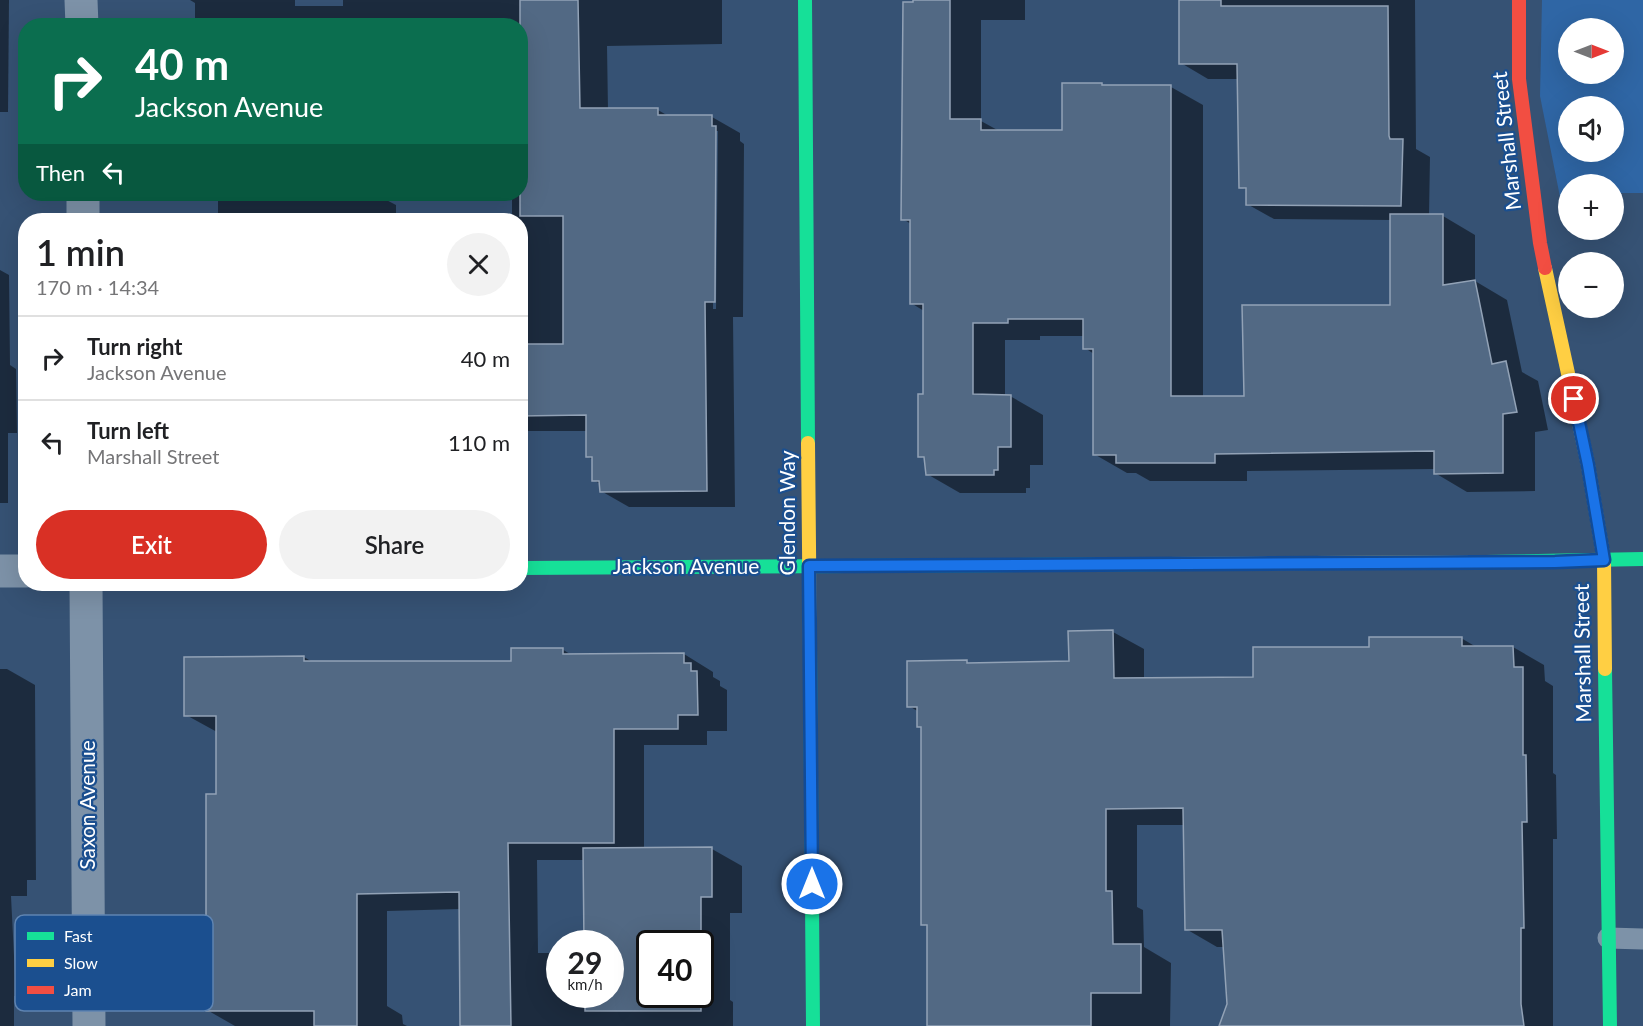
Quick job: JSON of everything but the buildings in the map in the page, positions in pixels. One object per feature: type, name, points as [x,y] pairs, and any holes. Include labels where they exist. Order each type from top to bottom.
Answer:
[{"type":"street","points":[[81,0],[82,18]]},
{"type":"street","name":"Glendon Way","points":[[805,0],[813,1026]]},
{"type":"street","name":"Marshall Street","points":[[1519,0],[1519,79],[1540,243],[1588,465],[1604,560],[1610,1026]]},
{"type":"street","name":"Jackson Avenue","points":[[528,568],[1555,562],[1643,559]]},
{"type":"street","points":[[0,571],[18,571]]},
{"type":"street","name":"Saxon Avenue","points":[[86,591],[88,915]]},
{"type":"street","name":"Saxon Avenue","points":[[89,1011],[89,1026]]},
{"type":"lane","points":[[1608,938],[1643,939]]},
{"type":"shaded area","points":[[1542,0],[1643,0],[1643,193],[1624,193],[1624,174],[1558,174],[1558,187],[1540,96]]},
{"type":"traffic: fast","points":[[805,0],[808,443]]},
{"type":"traffic: fast","points":[[1486,562],[1643,559]]},
{"type":"traffic: fast","points":[[528,568],[1168,564]]},
{"type":"traffic: fast","points":[[810,649],[813,1026]]},
{"type":"traffic: fast","points":[[1605,669],[1610,1026]]},
{"type":"traffic: slow","points":[[1545,268],[1588,465],[1604,560],[1605,669]]},
{"type":"traffic: slow","points":[[808,443],[810,649]]},
{"type":"traffic: slow","points":[[1168,564],[1486,562]]},
{"type":"traffic: jam","points":[[1519,0],[1519,79],[1545,268]]},
{"type":"route","points":[[812,884],[809,566],[1604,560],[1574,399]]}]
